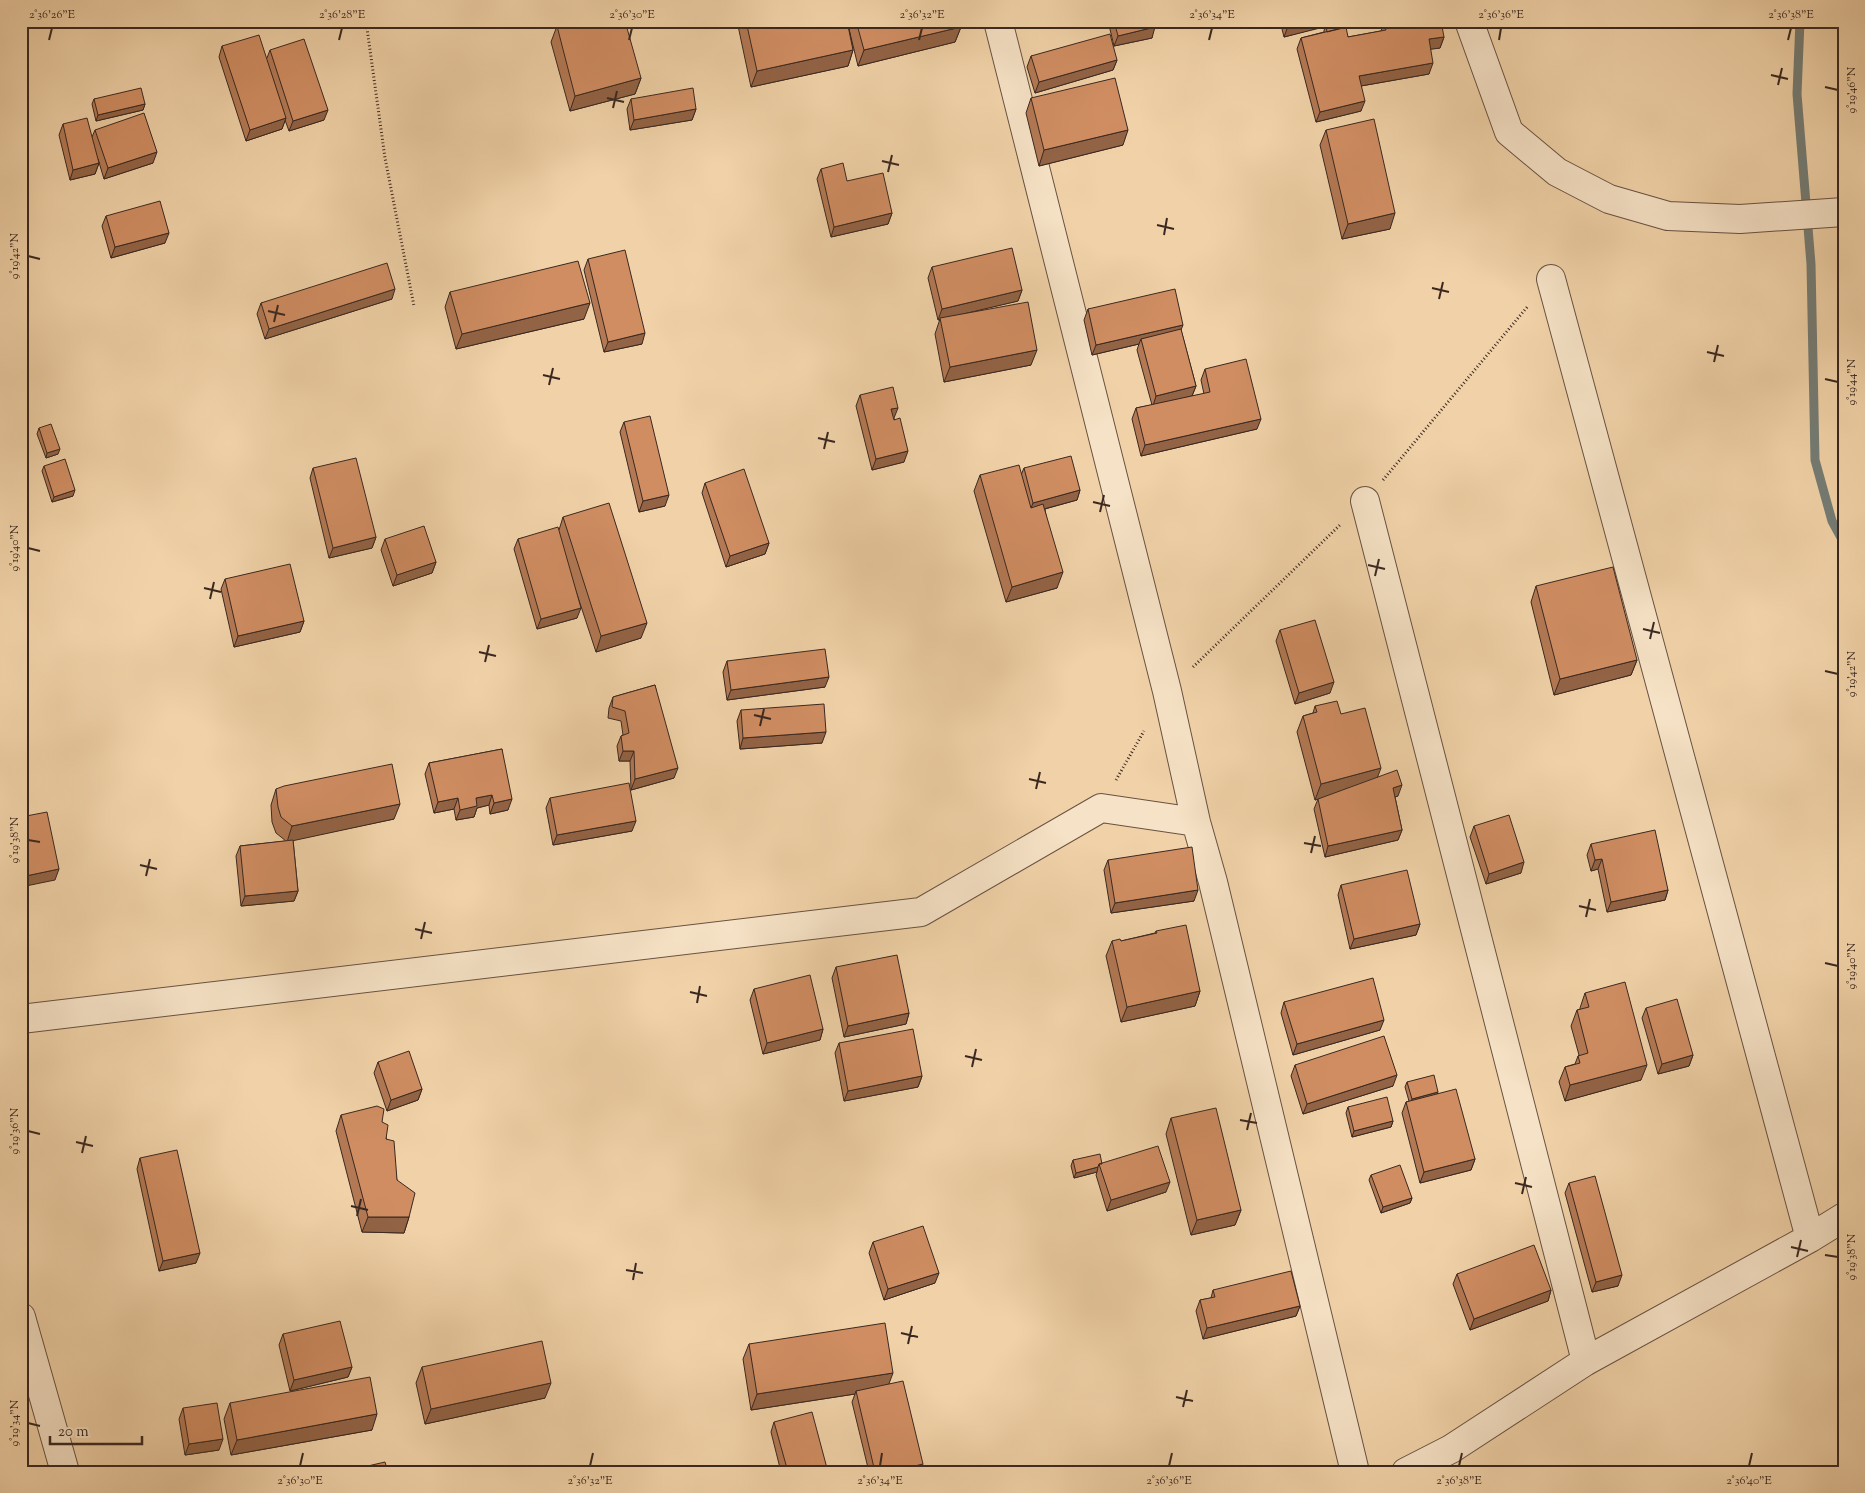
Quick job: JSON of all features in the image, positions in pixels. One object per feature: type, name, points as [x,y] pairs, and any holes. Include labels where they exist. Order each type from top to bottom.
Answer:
[{"type":"street","points":[[998,21],[1167,692],[1196,822],[1215,892],[1355,1472]]},
{"type":"street","points":[[1469,21],[1509,132],[1557,172],[1609,199],[1668,216],[1740,219],[1844,212]]},
{"type":"street","points":[[1551,278],[1810,1238]]},
{"type":"street","points":[[1366,501],[1586,1361]]},
{"type":"street","points":[[21,1019],[920,912],[1100,808],[1196,822]]},
{"type":"street","points":[[1406,1472],[1451,1449],[1586,1361],[1810,1238],[1844,1217]]},
{"type":"street","points":[[22,1323],[65,1472]]},
{"type":"path","points":[[366,21],[385,158],[414,306]]},
{"type":"path","points":[[1100,808],[1167,692],[1366,501],[1551,278]]},
{"type":"building","points":[[576,21],[625,21],[641,78],[575,96],[557,26]]},
{"type":"building","points":[[746,21],[847,21],[853,50],[757,71]]},
{"type":"building","points":[[856,21],[959,21],[961,27],[864,50]]},
{"type":"building","points":[[1114,21],[1154,21],[1155,27],[1118,36]]},
{"type":"building","points":[[1286,21],[1307,21],[1288,26]]},
{"type":"building","points":[[1395,21],[1441,21],[1444,37],[1429,39],[1433,63],[1359,76],[1365,101],[1320,112],[1301,38],[1346,27],[1348,37],[1386,30],[1384,23]]},
{"type":"building","points":[[1341,23],[1343,28],[1327,32],[1326,25]]},
{"type":"building","points":[[1110,34],[1117,60],[1039,82],[1031,56]]},
{"type":"building","points":[[259,35],[286,118],[250,130],[222,46]]},
{"type":"building","points":[[304,39],[328,110],[293,121],[270,50]]},
{"type":"building","points":[[1115,78],[1128,130],[1044,150],[1031,98]]},
{"type":"building","points":[[141,88],[145,104],[98,115],[94,99]]},
{"type":"building","points":[[693,88],[696,109],[634,120],[631,99]]},
{"type":"building","points":[[144,113],[157,152],[108,168],[95,130]]},
{"type":"building","points":[[87,118],[99,163],[73,170],[63,124]]},
{"type":"building","points":[[1374,119],[1395,213],[1348,224],[1326,130]]},
{"type":"building","points":[[843,163],[847,181],[883,173],[892,213],[834,227],[821,169]]},
{"type":"building","points":[[160,201],[169,233],[115,247],[106,216]]},
{"type":"building","points":[[1012,248],[1022,290],[942,309],[932,267]]},
{"type":"building","points":[[625,250],[645,333],[608,342],[588,259]]},
{"type":"building","points":[[578,261],[590,303],[462,334],[450,292]]},
{"type":"building","points":[[387,263],[395,289],[269,329],[261,303]]},
{"type":"building","points":[[1175,289],[1183,325],[1096,345],[1088,309]]},
{"type":"building","points":[[1028,302],[1037,350],[950,367],[940,318]]},
{"type":"building","points":[[1181,329],[1196,386],[1156,396],[1141,339]]},
{"type":"building","points":[[1246,359],[1261,419],[1145,445],[1136,408],[1210,392],[1205,369]]},
{"type":"building","points":[[893,387],[898,408],[891,409],[894,420],[900,418],[908,451],[876,459],[860,395]]},
{"type":"building","points":[[650,416],[669,495],[643,501],[624,422]]},
{"type":"building","points":[[51,424],[60,449],[47,453],[39,428]]},
{"type":"building","points":[[1071,456],[1080,490],[1033,503],[1024,468]]},
{"type":"building","points":[[356,458],[376,537],[333,548],[313,468]]},
{"type":"building","points":[[65,459],[75,490],[54,497],[44,466]]},
{"type":"building","points":[[1019,465],[1031,508],[1043,504],[1063,572],[1012,587],[980,475]]},
{"type":"building","points":[[744,469],[769,543],[730,556],[705,483]]},
{"type":"building","points":[[609,503],[647,623],[601,636],[563,517]]},
{"type":"building","points":[[424,526],[436,562],[397,575],[385,539]]},
{"type":"building","points":[[558,527],[581,608],[541,619],[518,539]]},
{"type":"building","points":[[290,564],[304,621],[238,636],[225,579]]},
{"type":"building","points":[[1613,567],[1637,660],[1560,679],[1536,586]]},
{"type":"building","points":[[1315,620],[1334,682],[1299,693],[1280,630]]},
{"type":"building","points":[[825,649],[829,677],[731,690],[727,661]]},
{"type":"building","points":[[655,685],[678,768],[635,779],[634,751],[623,751],[621,736],[629,733],[625,711],[612,707],[613,697]]},
{"type":"building","points":[[1337,701],[1341,714],[1365,708],[1381,768],[1321,784],[1303,716],[1317,712],[1315,706]]},
{"type":"building","points":[[824,704],[826,732],[743,738],[741,710]]},
{"type":"building","points":[[502,749],[512,799],[494,803],[492,795],[476,798],[477,806],[460,810],[458,798],[438,802],[429,763]]},
{"type":"building","points":[[392,764],[400,804],[292,826],[281,817],[276,789]]},
{"type":"building","points":[[1397,770],[1402,785],[1393,788],[1402,830],[1328,846],[1318,799]]},
{"type":"building","points":[[629,783],[636,821],[557,835],[550,798]]},
{"type":"building","points":[[47,812],[59,869],[21,877],[21,817]]},
{"type":"building","points":[[1509,815],[1524,862],[1489,874],[1474,826]]},
{"type":"building","points":[[1655,830],[1668,890],[1611,902],[1602,859],[1595,860],[1591,844]]},
{"type":"building","points":[[293,840],[298,891],[245,896],[240,846]]},
{"type":"building","points":[[1192,847],[1198,890],[1115,903],[1108,860]]},
{"type":"building","points":[[1407,870],[1420,924],[1354,939],[1341,885]]},
{"type":"building","points":[[1186,925],[1200,991],[1127,1007],[1112,941],[1120,939],[1121,941]]},
{"type":"building","points":[[897,955],[909,1013],[848,1026],[836,967]]},
{"type":"building","points":[[810,975],[823,1029],[767,1043],[754,989]]},
{"type":"building","points":[[1373,978],[1384,1020],[1297,1044],[1284,1002]]},
{"type":"building","points":[[1625,982],[1647,1065],[1570,1085],[1565,1067],[1580,1063],[1578,1056],[1588,1053],[1577,1010],[1589,1007],[1585,993]]},
{"type":"building","points":[[1677,999],[1693,1055],[1662,1064],[1646,1008]]},
{"type":"building","points":[[913,1029],[922,1076],[848,1091],[839,1043]]},
{"type":"building","points":[[1384,1036],[1397,1075],[1307,1104],[1295,1065]]},
{"type":"building","points":[[409,1051],[422,1089],[391,1100],[378,1062]]},
{"type":"building","points":[[1434,1075],[1438,1092],[1412,1099],[1407,1082]]},
{"type":"building","points":[[1456,1089],[1475,1159],[1424,1172],[1406,1102]]},
{"type":"building","points":[[1387,1097],[1393,1121],[1354,1131],[1348,1107]]},
{"type":"building","points":[[377,1106],[384,1109],[382,1122],[388,1125],[386,1139],[394,1141],[397,1180],[415,1193],[409,1217],[368,1217],[341,1115]]},
{"type":"building","points":[[1216,1108],[1241,1210],[1197,1220],[1171,1118]]},
{"type":"building","points":[[1158,1146],[1170,1182],[1111,1200],[1099,1164]]},
{"type":"building","points":[[177,1150],[200,1253],[163,1261],[140,1158]]},
{"type":"building","points":[[1100,1154],[1102,1164],[1099,1164],[1098,1167],[1076,1173],[1073,1160]]},
{"type":"building","points":[[1400,1165],[1412,1198],[1383,1207],[1371,1175]]},
{"type":"building","points":[[1595,1176],[1622,1275],[1596,1282],[1569,1183]]},
{"type":"building","points":[[923,1226],[939,1273],[888,1289],[873,1242]]},
{"type":"building","points":[[1534,1245],[1551,1290],[1474,1319],[1457,1274]]},
{"type":"building","points":[[1291,1271],[1300,1306],[1207,1328],[1200,1300],[1215,1297],[1213,1290]]},
{"type":"building","points":[[340,1321],[352,1367],[294,1380],[283,1334]]},
{"type":"building","points":[[885,1323],[893,1373],[757,1394],[749,1344]]},
{"type":"building","points":[[542,1341],[551,1383],[431,1409],[422,1367]]},
{"type":"building","points":[[370,1377],[377,1414],[237,1440],[230,1403]]},
{"type":"building","points":[[903,1381],[923,1464],[889,1472],[875,1472],[856,1391]]},
{"type":"building","points":[[217,1403],[223,1439],[189,1444],[183,1408]]},
{"type":"building","points":[[812,1412],[828,1472],[788,1472],[774,1422]]},
{"type":"building","points":[[385,1462],[388,1472],[342,1472]]},
{"type":"building","points":[[530,1468],[531,1472],[519,1472]]},
{"type":"waterway","points":[[1800,21],[1797,94],[1811,264],[1815,460],[1832,521],[1844,543]]}]
